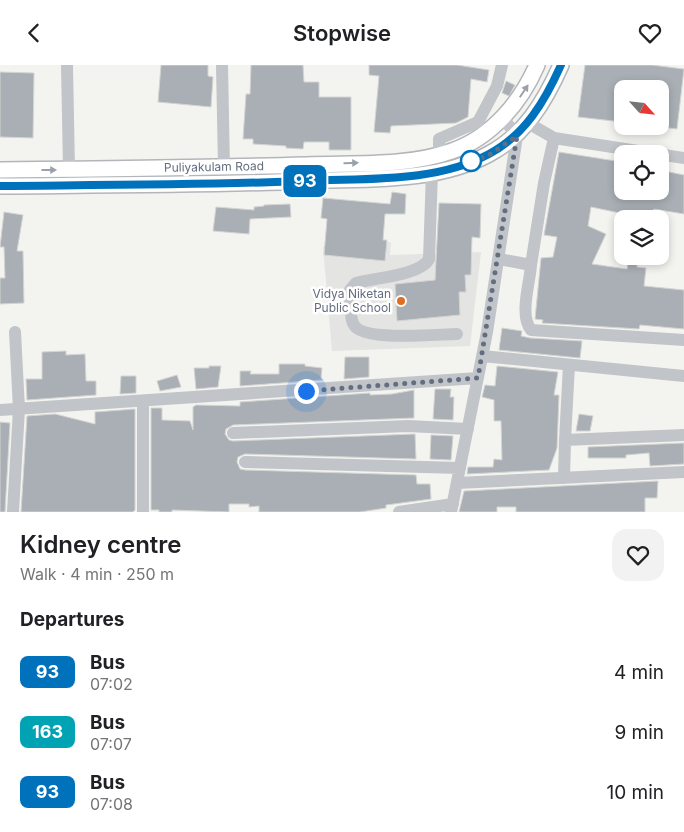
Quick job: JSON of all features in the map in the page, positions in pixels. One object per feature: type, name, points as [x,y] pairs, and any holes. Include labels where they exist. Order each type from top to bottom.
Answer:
[{"type":"main road","name":"Puliyakulam Road","points":[[0,170],[224,168],[424,159],[453,151],[477,139],[503,118],[530,82],[538,65]]},
{"type":"main road","name":"Puliyakulam Road","points":[[0,186],[231,183],[344,179],[451,169],[489,155],[517,136],[528,123],[553,83],[561,65]]},
{"type":"street","points":[[67,65],[69,169]]},
{"type":"street","points":[[222,65],[224,168]]},
{"type":"street","points":[[439,155],[439,139],[441,137],[453,135],[478,122],[497,86],[502,65]]},
{"type":"street","points":[[399,512],[452,508],[499,259],[517,136],[503,118]]},
{"type":"street","points":[[528,123],[554,138],[684,158]]},
{"type":"street","points":[[554,138],[544,183],[531,265],[526,323],[531,329],[684,341]]},
{"type":"street","points":[[432,172],[429,259],[426,265],[417,270],[356,283],[350,290],[352,324],[356,329],[374,335],[458,334]]},
{"type":"street","points":[[499,259],[531,265]]},
{"type":"street","points":[[13,512],[19,409],[15,332]]},
{"type":"street","points":[[482,356],[684,376]]},
{"type":"street","points":[[564,478],[569,365]]},
{"type":"street","points":[[0,410],[478,378]]},
{"type":"street","points":[[143,401],[143,512]]},
{"type":"street","points":[[233,433],[408,427],[468,429]]},
{"type":"street","points":[[565,440],[684,435]]},
{"type":"street","points":[[245,462],[460,468]]},
{"type":"street","points":[[457,483],[684,472]]},
{"type":"shaded area","name":"Vidya Niketan Public School","points":[[391,242],[390,255],[481,252],[470,346],[332,351],[323,247]]},
{"type":"building","points":[[161,65],[208,65],[208,76],[213,77],[211,107],[158,102]]},
{"type":"building","points":[[251,65],[303,65],[304,82],[319,82],[319,97],[351,97],[351,150],[329,150],[329,142],[304,142],[303,149],[253,144],[253,139],[243,139],[246,94],[250,94]]},
{"type":"building","points":[[369,65],[457,65],[489,70],[487,82],[471,79],[468,117],[456,123],[391,126],[390,133],[374,132],[379,76],[369,75]]},
{"type":"building","points":[[585,65],[652,65],[684,69],[677,129],[669,128],[669,80],[614,80],[614,121],[578,117]]},
{"type":"building","points":[[0,72],[34,73],[33,138],[0,137]]},
{"type":"building","points":[[506,81],[515,85],[509,96],[502,93]]},
{"type":"building","points":[[559,152],[614,161],[614,200],[669,200],[669,172],[684,175],[684,214],[654,209],[614,210],[614,212],[591,207],[588,226],[606,234],[592,264],[627,269],[628,265],[637,265],[637,267],[646,268],[644,286],[684,290],[684,329],[640,325],[639,329],[542,323],[543,320],[535,319],[541,258],[553,257],[557,237],[544,235]]},
{"type":"building","points":[[392,192],[406,194],[405,214],[385,214],[383,240],[387,240],[385,261],[324,255],[327,219],[321,218],[323,198],[390,204]]},
{"type":"building","points":[[439,203],[481,204],[480,238],[472,237],[471,275],[465,275],[466,292],[459,292],[460,315],[397,321],[395,284],[435,280]]},
{"type":"building","points":[[290,204],[291,217],[250,219],[249,234],[213,231],[216,207],[254,210],[254,207],[264,205]]},
{"type":"building","points":[[4,212],[23,215],[17,251],[23,251],[24,303],[0,304],[0,278],[5,278],[4,247],[0,247]]},
{"type":"building","points":[[502,328],[522,331],[521,336],[530,338],[582,341],[580,358],[499,350]]},
{"type":"building","points":[[66,351],[66,355],[85,354],[86,381],[96,381],[96,395],[27,400],[26,379],[42,379],[42,352]]},
{"type":"building","points":[[345,357],[369,357],[369,377],[344,379]]},
{"type":"building","points":[[279,364],[305,364],[305,366],[322,368],[321,378],[323,380],[240,386],[240,371],[251,371],[250,374],[279,374]]},
{"type":"building","points":[[209,366],[221,366],[218,387],[196,389],[194,368],[209,368]]},
{"type":"building","points":[[497,366],[558,372],[554,395],[559,395],[557,448],[549,470],[467,474],[468,467],[493,467],[494,459],[502,460],[501,421],[494,421],[494,400],[482,397],[485,385],[495,386]]},
{"type":"building","points":[[177,375],[181,387],[160,391],[157,381]]},
{"type":"building","points":[[121,376],[136,376],[136,393],[120,394]]},
{"type":"building","points":[[435,389],[451,389],[450,397],[454,397],[453,420],[433,419]]},
{"type":"building","points":[[414,390],[414,418],[233,425],[226,429],[225,434],[229,440],[233,441],[415,434],[416,459],[245,454],[238,457],[237,462],[240,469],[245,470],[416,475],[417,484],[430,484],[431,499],[386,505],[386,508],[360,512],[259,512],[259,506],[249,507],[249,504],[229,504],[229,512],[172,510],[172,512],[159,512],[159,510],[151,510],[151,408],[162,408],[162,420],[190,421],[193,430],[193,407],[196,405],[240,406],[240,402],[370,393],[370,395],[392,394]]},
{"type":"building","points":[[135,409],[135,510],[133,512],[21,512],[27,416],[55,414],[95,424],[95,412]]},
{"type":"building","points":[[579,414],[593,416],[590,431],[576,431]]},
{"type":"building","points":[[0,422],[10,423],[5,512],[0,512]]},
{"type":"building","points":[[431,435],[453,436],[451,460],[430,459]]},
{"type":"building","points":[[684,443],[684,464],[650,466],[649,453],[626,455],[626,458],[588,458],[588,447]]},
{"type":"building","points":[[658,481],[657,498],[645,498],[645,512],[516,512],[516,507],[497,507],[497,512],[459,512],[464,491]]},
{"type":"bus line","name":"93","points":[[0,186],[269,182],[412,175],[451,169],[489,155],[517,136],[536,113],[561,65]]},
{"type":"place","name":"Vidya Niketan Public School","points":[[401,301]]},
{"type":"route","points":[[306,391],[478,378],[499,259],[517,136],[489,155],[471,161]]}]
